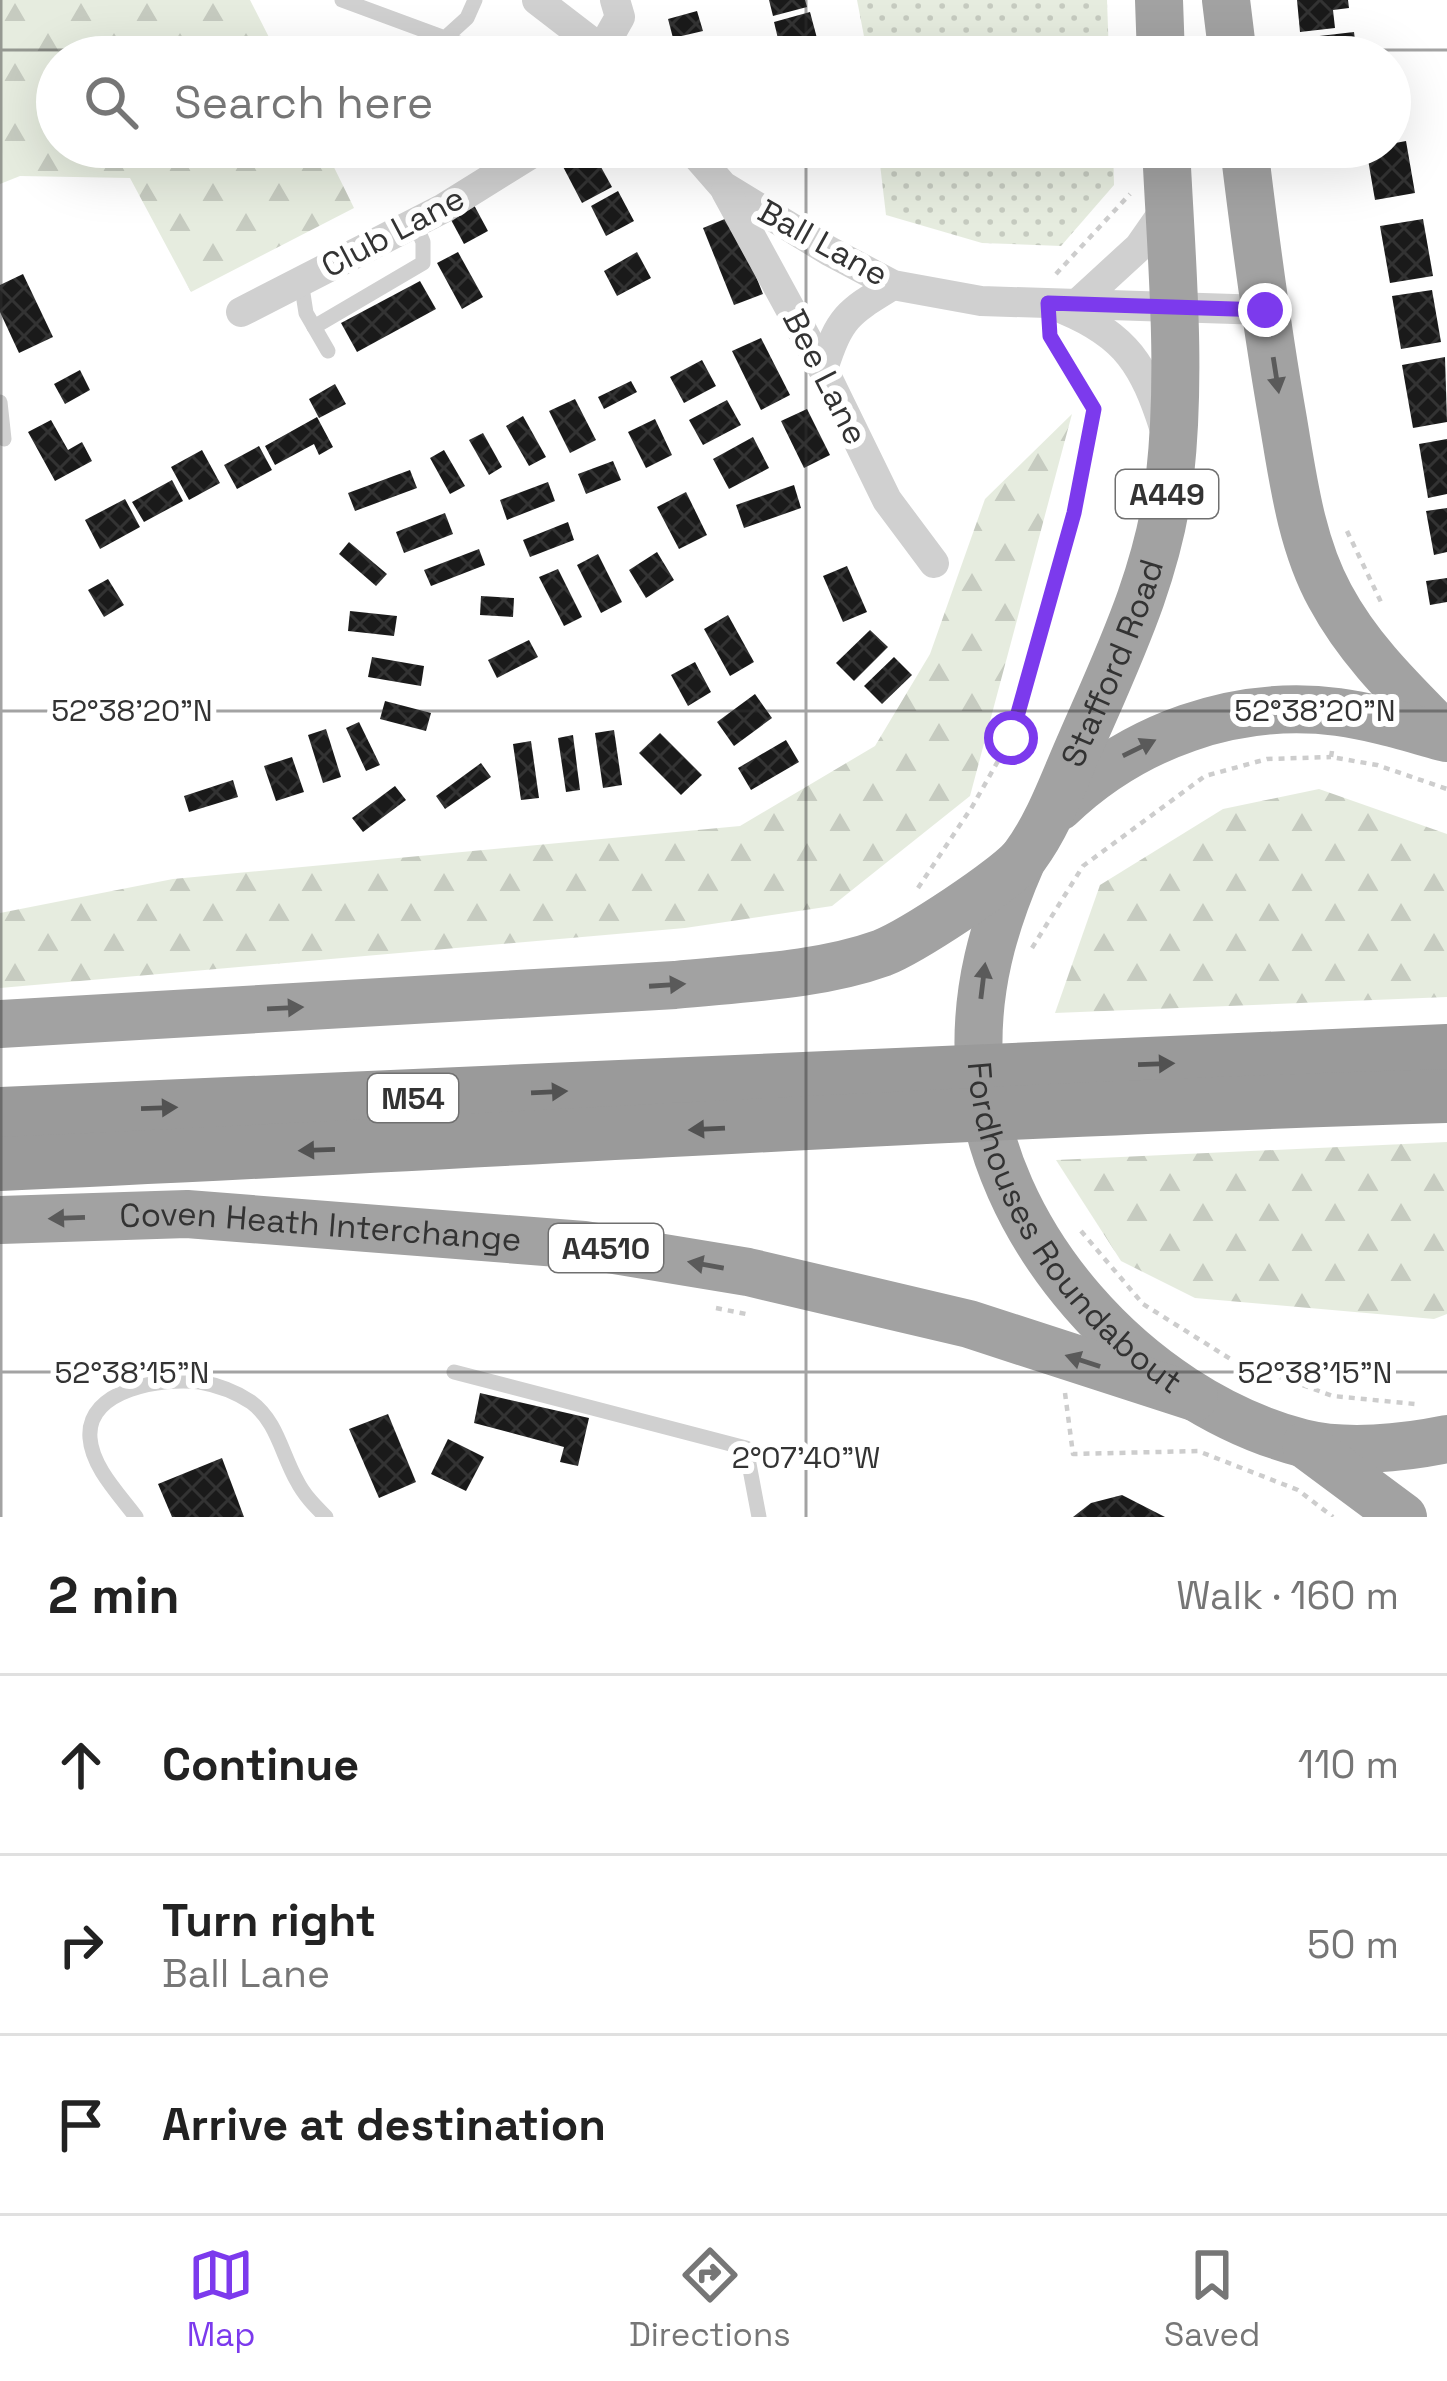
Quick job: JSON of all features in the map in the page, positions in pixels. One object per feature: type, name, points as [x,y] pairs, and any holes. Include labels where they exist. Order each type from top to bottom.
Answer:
[{"type":"highway","points":[[1159,0],[1160,36]]},
{"type":"highway","points":[[1226,0],[1230,36]]},
{"type":"highway","name":"Stafford Road","points":[[1047,819],[1157,556],[1172,451],[1174,306],[1150,198],[1159,168]]},
{"type":"highway","points":[[1247,168],[1265,310],[1295,490],[1309,545],[1353,635],[1447,738]]},
{"type":"highway","points":[[0,1024],[607,989],[781,974],[884,952],[934,925],[1022,860],[1047,819],[1087,780],[1128,752],[1223,717],[1273,710],[1337,712],[1447,738]]},
{"type":"highway","name":"Fordhouses Roundabout","points":[[1022,860],[986,958],[979,1065],[987,1120],[1020,1213],[1048,1259],[1088,1306],[1194,1397],[1304,1444],[1362,1448],[1432,1422]]},
{"type":"highway","name":"M54","points":[[0,1164],[1041,1090],[1447,1051]]},
{"type":"highway","name":"M54","points":[[1041,1090],[1447,1096]]},
{"type":"highway","name":"M54","points":[[0,1114],[921,1097]]},
{"type":"highway","name":"Coven Heath Interchange","points":[[0,1220],[187,1214],[584,1245],[748,1272],[969,1324],[1194,1397]]},
{"type":"highway","points":[[1304,1444],[1403,1517]]},
{"type":"street","points":[[537,0],[585,36]]},
{"type":"street","points":[[613,36],[620,17],[615,0]]},
{"type":"street","name":"Club Lane","points":[[241,312],[415,223],[507,168]]},
{"type":"street","name":"Ball Lane","points":[[708,168],[724,186],[893,285],[981,301],[1058,296],[1265,310]]},
{"type":"street","name":"Bee Lane","points":[[724,186],[824,369],[886,500],[934,563]]},
{"type":"street","points":[[1058,296],[1139,247],[1150,198]]},
{"type":"street","points":[[824,369],[836,330],[850,312],[893,285]]},
{"type":"street","name":"Ball Lane","points":[[1058,296],[1101,325],[1147,374],[1172,451]]},
{"type":"lane","points":[[342,0],[440,36]]},
{"type":"lane","points":[[447,36],[467,18],[475,0]]},
{"type":"lane","points":[[314,327],[423,263],[423,242],[415,223]]},
{"type":"lane","points":[[301,281],[306,313],[328,350]]},
{"type":"lane","points":[[0,402],[4,439]]},
{"type":"lane","points":[[454,1372],[746,1448],[759,1517]]},
{"type":"lane","points":[[136,1517],[99,1466],[89,1434],[96,1408],[146,1387],[187,1381],[231,1392],[262,1412],[297,1481],[326,1517]]},
{"type":"path","points":[[934,925],[914,894],[1011,738],[1074,513],[1090,434],[1094,409],[1050,336],[1058,296],[1150,198]]},
{"type":"path","points":[[1342,523],[1384,608]]},
{"type":"path","points":[[986,958],[1022,963],[1083,866],[1205,776],[1267,760],[1331,757]]},
{"type":"path","points":[[1068,1216],[1143,1304],[1232,1360],[1333,1396],[1432,1422]]},
{"type":"path","points":[[715,1308],[761,1316]]},
{"type":"path","points":[[1066,1394],[1073,1454],[1198,1451],[1298,1490],[1333,1517]]},
{"type":"green space","points":[[0,0],[250,0],[268,36],[36,36],[36,168],[334,168],[354,208],[191,292],[130,178],[20,176],[0,184]]},
{"type":"green space","points":[[857,0],[1107,0],[1108,36],[864,36]]},
{"type":"green space","points":[[880,168],[1114,168],[1114,185],[1061,246],[982,243],[886,215]]},
{"type":"green space","points":[[1072,414],[970,796],[832,906],[685,928],[0,988],[0,913],[173,879],[740,826],[875,746],[930,654],[985,499]]},
{"type":"green space","points":[[1319,789],[1447,834],[1447,997],[1055,1013],[1100,885],[1223,809]]},
{"type":"green space","points":[[1447,1142],[1447,1314],[1434,1319],[1195,1298],[1121,1261],[1056,1160]]},
{"type":"building","points":[[769,0],[805,0],[807,7],[773,16]]},
{"type":"building","points":[[1297,0],[1348,0],[1349,8],[1333,10],[1335,28],[1300,32]]},
{"type":"building","points":[[697,11],[703,31],[672,36],[668,19]]},
{"type":"building","points":[[810,12],[816,36],[777,36],[774,22]]},
{"type":"building","points":[[564,168],[602,168],[612,187],[582,203]]},
{"type":"building","points":[[1369,168],[1411,168],[1415,193],[1375,200]]},
{"type":"building","points":[[618,191],[634,221],[606,236],[591,206]]},
{"type":"building","points":[[474,205],[488,231],[464,244],[450,218]]},
{"type":"building","points":[[732,216],[763,294],[734,305],[703,228]]},
{"type":"building","points":[[1423,219],[1433,276],[1390,283],[1380,226]]},
{"type":"building","points":[[458,252],[483,297],[462,309],[437,263]]},
{"type":"building","points":[[637,252],[651,278],[617,296],[604,271]]},
{"type":"building","points":[[23,274],[53,337],[19,353],[0,312],[0,285]]},
{"type":"building","points":[[420,281],[436,309],[357,352],[341,323]]},
{"type":"building","points":[[1432,290],[1441,342],[1401,349],[1392,296]]},
{"type":"building","points":[[761,338],[790,395],[761,410],[732,351]]},
{"type":"building","points":[[1445,357],[1447,422],[1413,428],[1402,365]]},
{"type":"building","points":[[702,360],[716,386],[684,403],[670,377]]},
{"type":"building","points":[[80,370],[90,390],[65,404],[54,384]]},
{"type":"building","points":[[631,381],[637,392],[604,409],[598,397]]},
{"type":"building","points":[[335,384],[346,404],[319,418],[309,399]]},
{"type":"building","points":[[575,399],[596,440],[570,453],[549,411]]},
{"type":"building","points":[[727,400],[741,425],[703,445],[689,420]]},
{"type":"building","points":[[807,409],[830,455],[804,468],[781,421]]},
{"type":"building","points":[[523,416],[546,457],[529,466],[506,426]]},
{"type":"building","points":[[317,417],[333,447],[319,455],[314,444],[275,465],[265,446]]},
{"type":"building","points":[[655,419],[672,455],[646,468],[628,432]]},
{"type":"building","points":[[51,420],[68,450],[82,442],[92,461],[55,481],[28,432]]},
{"type":"building","points":[[483,433],[502,467],[489,475],[469,440]]},
{"type":"building","points":[[753,437],[769,468],[729,489],[713,459]]},
{"type":"building","points":[[1447,439],[1447,494],[1428,498],[1419,444]]},
{"type":"building","points":[[259,446],[272,470],[237,489],[224,465]]},
{"type":"building","points":[[202,450],[220,483],[189,500],[171,467]]},
{"type":"building","points":[[444,450],[465,486],[450,494],[430,458]]},
{"type":"building","points":[[613,461],[621,480],[586,494],[578,474]]},
{"type":"building","points":[[410,470],[417,488],[355,511],[348,493]]},
{"type":"building","points":[[172,480],[183,501],[144,522],[132,502]]},
{"type":"building","points":[[548,482],[555,501],[507,520],[500,500]]},
{"type":"building","points":[[794,485],[801,508],[744,528],[736,505]]},
{"type":"building","points":[[686,492],[707,535],[679,549],[657,507]]},
{"type":"building","points":[[125,499],[140,527],[100,549],[85,520]]},
{"type":"building","points":[[1447,508],[1447,552],[1434,555],[1426,511]]},
{"type":"building","points":[[445,513],[453,534],[404,553],[396,532]]},
{"type":"building","points":[[568,522],[574,540],[530,557],[523,540]]},
{"type":"building","points":[[349,542],[387,574],[376,586],[339,554]]},
{"type":"building","points":[[479,549],[485,565],[431,586],[424,570]]},
{"type":"building","points":[[657,552],[674,580],[646,598],[629,570]]},
{"type":"building","points":[[598,554],[622,602],[601,613],[577,565]]},
{"type":"building","points":[[847,566],[867,612],[843,622],[823,576]]},
{"type":"building","points":[[558,569],[582,617],[564,626],[539,577]]},
{"type":"building","points":[[1447,578],[1447,602],[1430,605],[1426,581]]},
{"type":"building","points":[[108,579],[124,605],[104,617],[88,590]]},
{"type":"building","points":[[481,596],[514,598],[513,617],[480,615]]},
{"type":"building","points":[[350,611],[397,616],[394,636],[348,631]]},
{"type":"building","points":[[728,615],[754,662],[730,676],[704,629]]},
{"type":"building","points":[[870,630],[888,647],[854,681],[836,663]]},
{"type":"building","points":[[529,640],[538,657],[497,678],[488,660]]},
{"type":"building","points":[[372,657],[424,666],[421,686],[368,677]]},
{"type":"building","points":[[894,657],[912,675],[882,704],[864,686]]},
{"type":"building","points":[[695,662],[711,692],[688,706],[671,675]]},
{"type":"building","points":[[755,694],[772,718],[734,746],[717,722]]},
{"type":"building","points":[[385,701],[431,713],[426,731],[380,719]]},
{"type":"building","points":[[359,722],[380,765],[366,771],[346,728]]},
{"type":"building","points":[[326,729],[341,777],[323,783],[308,735]]},
{"type":"building","points":[[614,730],[622,785],[603,788],[595,733]]},
{"type":"building","points":[[660,733],[702,775],[681,795],[639,753]]},
{"type":"building","points":[[573,735],[580,790],[566,792],[558,738]]},
{"type":"building","points":[[786,740],[799,762],[751,790],[738,768]]},
{"type":"building","points":[[531,741],[539,798],[521,800],[513,744]]},
{"type":"building","points":[[292,757],[304,792],[276,801],[264,766]]},
{"type":"building","points":[[481,763],[491,777],[445,809],[436,796]]},
{"type":"building","points":[[233,780],[238,797],[189,812],[184,796]]},
{"type":"building","points":[[395,786],[406,800],[363,832],[352,818]]},
{"type":"building","points":[[480,1393],[589,1418],[578,1466],[560,1462],[564,1447],[474,1423]]},
{"type":"building","points":[[388,1414],[416,1482],[379,1498],[349,1429]]},
{"type":"building","points":[[448,1439],[484,1457],[466,1491],[431,1474]]},
{"type":"building","points":[[222,1458],[244,1517],[172,1517],[158,1484]]},
{"type":"building","points":[[1122,1495],[1165,1517],[1073,1517],[1091,1503]]},
{"type":"route","points":[[1011,738],[1074,513],[1094,409],[1050,336],[1048,303],[1265,310]]}]
